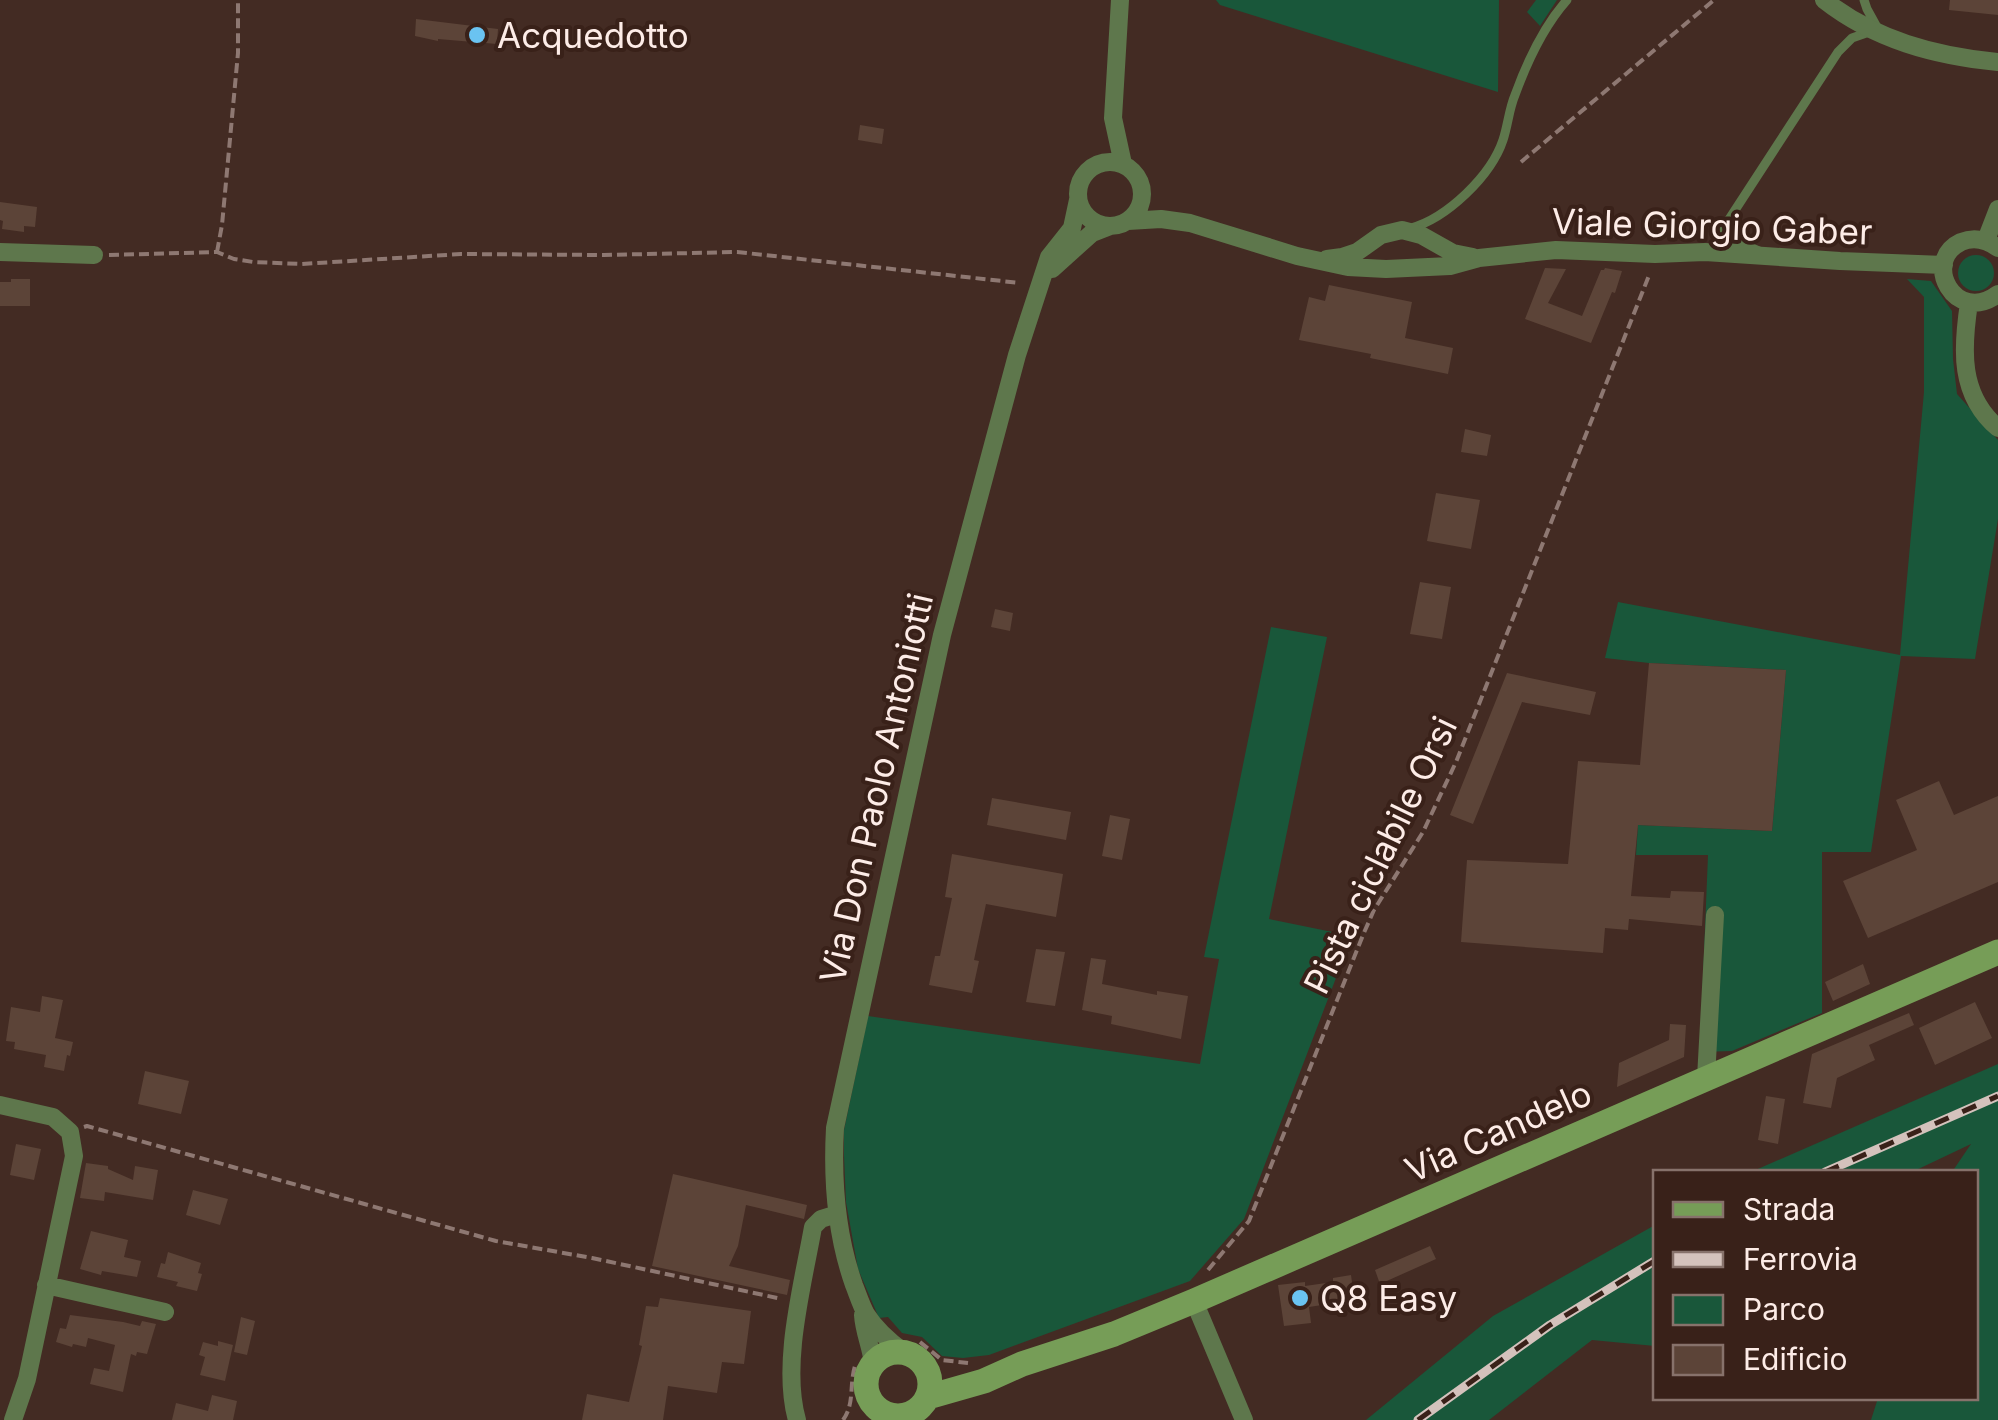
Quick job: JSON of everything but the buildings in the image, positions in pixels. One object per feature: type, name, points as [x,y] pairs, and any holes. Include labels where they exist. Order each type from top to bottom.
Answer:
[{"type":"street","points":[[1824,0],[1876,32],[1924,52],[1996,63]]},
{"type":"street","points":[[1122,4],[1114,118],[1123,164]]},
{"type":"street","points":[[1090,169],[1106,162],[1123,164],[1136,175],[1142,191],[1139,208],[1119,223],[1102,225],[1086,216],[1078,200],[1080,182],[1102,152],[1114,118]]},
{"type":"street","name":"Viale Giorgio Gaber","points":[[1142,191],[1165,210],[1190,222],[1296,256],[1348,267],[1450,266],[1478,258],[1556,250],[1705,252],[1944,265]]},
{"type":"street","name":"Via Don Paolo Antoniotti","points":[[913,1354],[874,1325],[863,1310],[849,1271],[836,1214],[835,1128],[942,635],[1017,355],[1050,258],[1072,228],[1078,200]]},
{"type":"street","points":[[1998,209],[1992,244],[1975,238],[1955,246],[1944,265],[1946,285],[1969,303],[1980,303],[1998,294]]},
{"type":"street","name":"Viale Giorgio Gaber","points":[[1119,223],[1161,218],[1190,222]]},
{"type":"street","name":"Via Don Paolo Antoniotti","points":[[1039,286],[1055,265],[1092,233],[1119,223]]},
{"type":"street","name":"Viale Giorgio Gaber","points":[[1402,230],[1421,235],[1453,253],[1478,258]]},
{"type":"street","points":[[1318,260],[1357,252],[1381,235],[1402,230]]},
{"type":"street","points":[[0,252],[94,255]]},
{"type":"street","points":[[1969,303],[1963,338],[1967,379],[1974,401],[1998,428]]},
{"type":"street","points":[[1706,1078],[1715,915]]},
{"type":"street","name":"Via Candelo","points":[[928,1397],[984,1381],[1194,1301],[1998,952]]},
{"type":"street","points":[[0,1105],[53,1117],[70,1132],[74,1156],[27,1379],[13,1420]]},
{"type":"street","points":[[797,1420],[792,1404],[792,1355],[814,1218],[822,1220],[836,1214]]},
{"type":"street","points":[[46,1285],[165,1312]]},
{"type":"street","points":[[1194,1301],[1244,1420]]},
{"type":"street","name":"Via Don Paolo Antoniotti","points":[[863,1310],[864,1330],[872,1352],[865,1373]]},
{"type":"street","points":[[858,1420],[863,1412],[865,1373],[887,1354],[913,1354],[930,1378],[928,1397],[916,1410],[889,1418],[876,1407],[865,1373]]},
{"type":"street","name":"Via Candelo","points":[[913,1354],[972,1371],[1022,1364]]},
{"type":"lane","points":[[1402,230],[1424,224],[1449,210],[1493,160],[1503,142],[1510,105],[1536,44],[1567,0]]},
{"type":"lane","points":[[1772,257],[1746,244],[1730,242],[1724,227],[1838,52],[1852,38],[1876,32],[1864,0]]},
{"type":"path","points":[[217,252],[238,53],[238,0]]},
{"type":"path","points":[[1520,162],[1714,0]]},
{"type":"path","points":[[94,255],[217,252],[253,262],[302,264],[461,254],[604,256],[737,252],[1039,286]]},
{"type":"path","name":"Pista ciclabile Orsi","points":[[1207,1271],[1248,1220],[1362,935],[1423,832],[1456,762],[1656,254]]},
{"type":"path","points":[[70,1132],[87,1126],[496,1241],[800,1303]]},
{"type":"path","points":[[913,1354],[920,1342],[942,1360],[975,1362]]},
{"type":"path","points":[[843,1420],[852,1404],[851,1384],[865,1373]]},
{"type":"green space","points":[[1216,0],[1499,0],[1498,92],[1220,5]]},
{"type":"green space","points":[[1536,0],[1557,0],[1540,26],[1527,12]]},
{"type":"green space","points":[[1976,255],[1988,261],[1994,273],[1988,285],[1976,291],[1964,285],[1958,273],[1964,261]]},
{"type":"green space","points":[[1907,279],[1931,281],[1952,311],[1957,394],[1998,440],[1998,519],[1975,659],[1901,656],[1871,852],[1822,852],[1822,1013],[1732,1051],[1700,1052],[1708,855],[1636,855],[1638,825],[1772,831],[1786,670],[1605,658],[1618,602],[1900,655],[1924,392],[1924,297]]},
{"type":"green space","points":[[1271,627],[1327,637],[1269,919],[1352,936],[1244,1219],[1190,1281],[989,1355],[942,1356],[922,1337],[902,1333],[888,1317],[879,1318],[858,1269],[846,1202],[844,1130],[868,1016],[1200,1064],[1219,959],[1204,957]]},
{"type":"green space","points":[[1998,1064],[1998,1420],[1871,1420],[1877,1400],[1978,1400],[1978,1170],[1953,1170],[1971,1144],[1916,1170],[1756,1170]]},
{"type":"green space","points":[[1653,1226],[1653,1346],[1592,1340],[1489,1420],[1366,1420],[1493,1316]]},
{"type":"railway","points":[[1830,1170],[1998,1096]]},
{"type":"railway","points":[[1418,1420],[1550,1325],[1653,1262]]},
{"type":"place","name":"Acquedotto","points":[[477,35]]},
{"type":"place","name":"Q8 Easy","points":[[1300,1298]]}]
